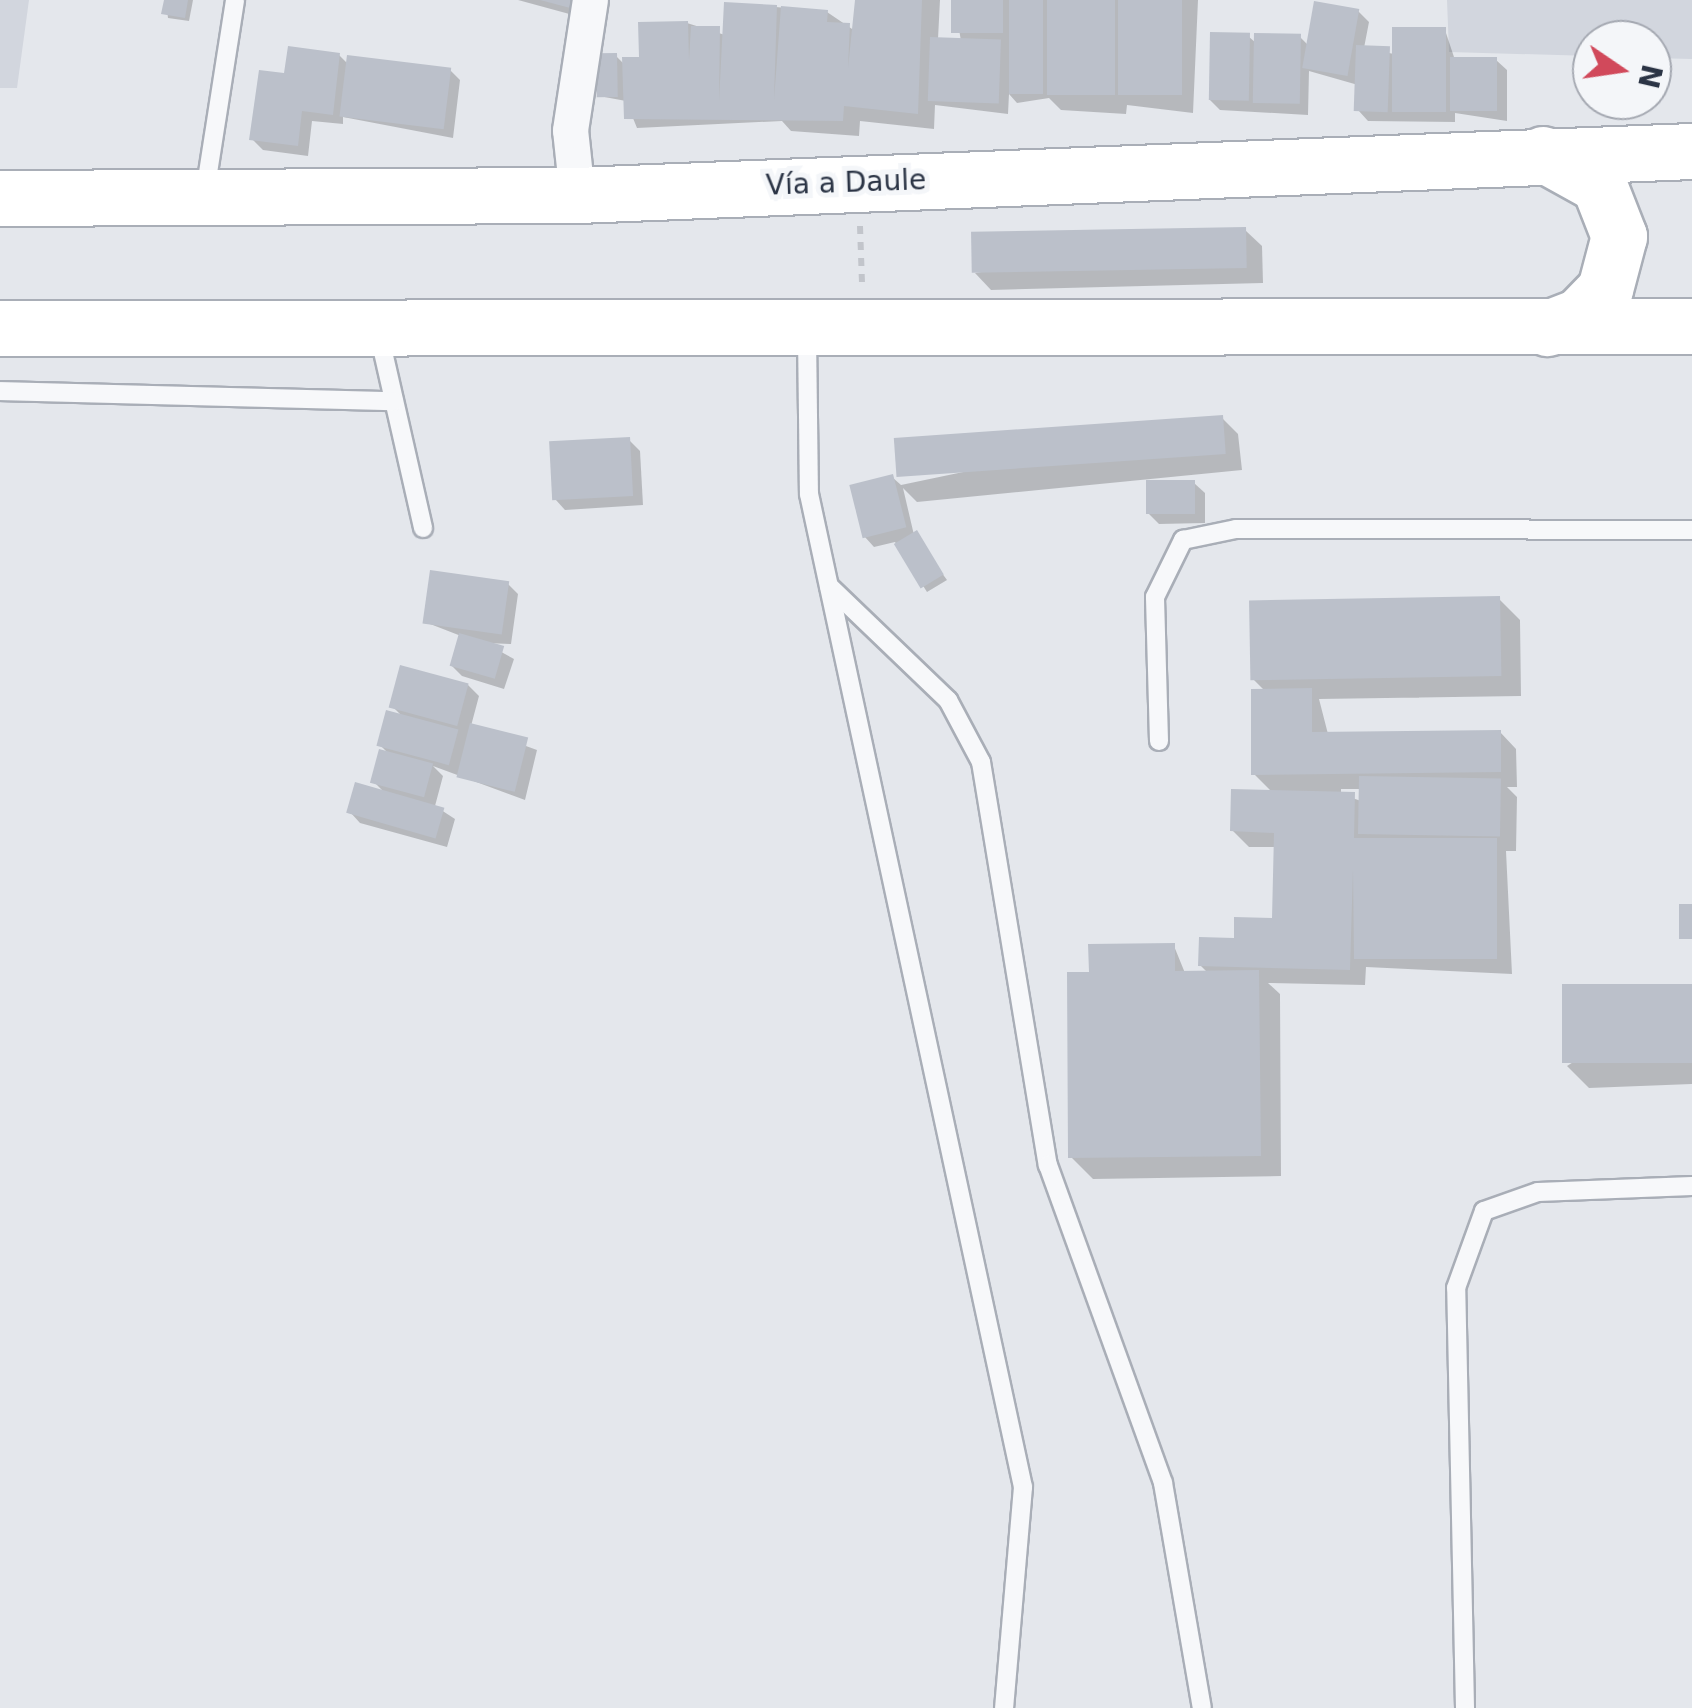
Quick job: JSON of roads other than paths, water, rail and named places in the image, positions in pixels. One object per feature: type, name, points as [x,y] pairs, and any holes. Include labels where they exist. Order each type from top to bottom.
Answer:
[{"type":"highway","name":"Vía a Daule","points":[[0,198],[576,195],[1534,152],[1692,152]]},
{"type":"highway","points":[[1534,152],[1571,162],[1599,184],[1619,236],[1614,273],[1593,304],[1544,329]]},
{"type":"highway","points":[[0,328],[588,324],[1544,329],[1692,326]]},
{"type":"street","points":[[576,195],[570,130],[590,0]]},
{"type":"lane","points":[[205,195],[235,0]]},
{"type":"lane","points":[[807,324],[808,494],[1023,1486],[1004,1708]]},
{"type":"lane","points":[[388,328],[394,401],[423,528]]},
{"type":"lane","points":[[0,391],[394,401]]},
{"type":"lane","points":[[1159,741],[1155,596],[1182,540],[1236,530],[1692,530]]},
{"type":"lane","points":[[828,586],[948,700],[980,762],[1048,1166],[1163,1483],[1202,1708]]},
{"type":"lane","points":[[1465,1708],[1456,1288],[1484,1211],[1538,1192],[1692,1186]]}]
